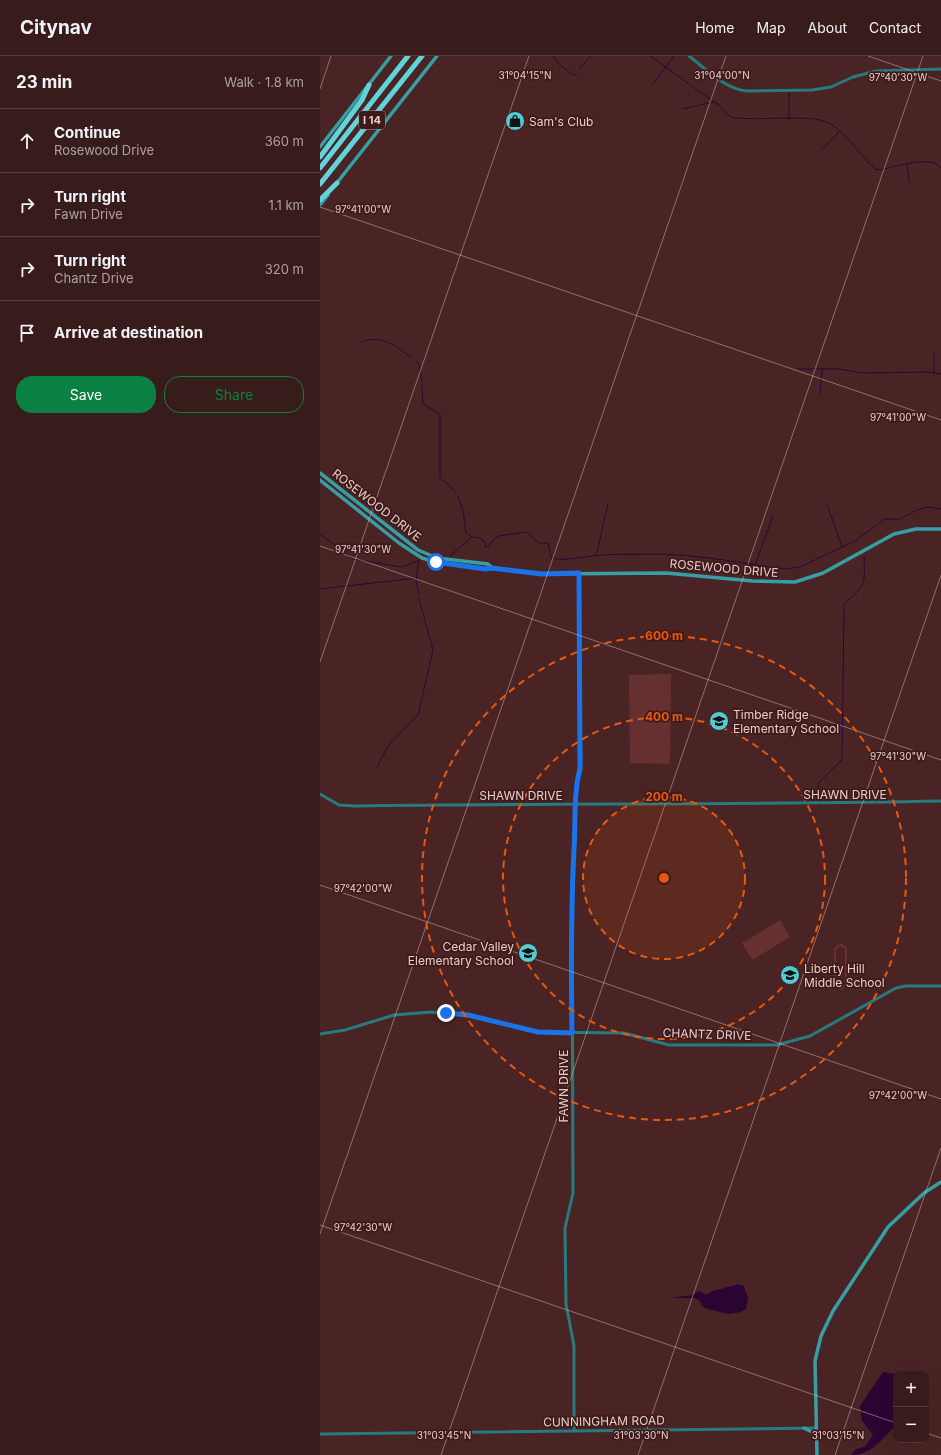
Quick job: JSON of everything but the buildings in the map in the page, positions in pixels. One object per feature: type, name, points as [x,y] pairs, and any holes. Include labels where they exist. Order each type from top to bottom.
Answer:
[{"type":"highway","name":"I 14","points":[[320,168],[408,56]]},
{"type":"highway","name":"I 14","points":[[320,184],[422,56]]},
{"type":"highway","points":[[320,156],[358,105],[369,85]]},
{"type":"highway","points":[[320,200],[337,183]]},
{"type":"main road","points":[[320,147],[391,56]]},
{"type":"main road","points":[[320,205],[437,56]]},
{"type":"main road","name":"ROSEWOOD DRIVE","points":[[320,473],[418,550],[437,558],[488,564],[492,568]]},
{"type":"main road","name":"ROSEWOOD DRIVE","points":[[320,480],[399,543],[422,558],[436,562],[485,569],[492,568],[542,574],[679,573],[753,581],[795,582],[823,573],[894,534],[912,529],[941,529]]},
{"type":"main road","points":[[817,1455],[815,1361],[821,1336],[833,1311],[888,1227],[924,1193],[941,1182]]},
{"type":"main road","points":[[804,1428],[812,1432],[817,1438]]},
{"type":"street","points":[[689,56],[725,84],[738,90],[747,91],[812,90],[831,87],[862,74],[876,71],[941,69]]},
{"type":"street","name":"FAWN DRIVE","points":[[574,1430],[574,1346],[566,1304],[565,1228],[573,1193],[572,892],[574,804],[580,768],[579,573]]},
{"type":"street","name":"SHAWN DRIVE","points":[[320,794],[333,803],[343,806],[861,804],[941,802]]},
{"type":"street","name":"CHANTZ DRIVE","points":[[320,1034],[345,1030],[394,1015],[431,1012],[468,1015],[538,1032],[624,1033],[669,1045],[778,1045],[810,1036],[896,988],[906,986],[941,986]]},
{"type":"street","name":"CUNNINGHAM ROAD","points":[[320,1434],[816,1428]]},
{"type":"shaded area","points":[[671,674],[670,764],[630,763],[629,675]]},
{"type":"shaded area","points":[[780,920],[790,937],[752,960],[742,943]]},
{"type":"shaded area","points":[[842,944],[847,948],[847,984],[842,990],[837,988],[834,984],[834,949],[837,945]],"holes":[[[840,946],[845,949],[845,984],[842,988],[836,983],[836,950]]]},
{"type":"shaded area","points":[[738,1284],[744,1286],[748,1298],[746,1309],[741,1312],[728,1314],[708,1309],[703,1307],[699,1300],[694,1298],[671,1298],[692,1295],[699,1291],[706,1295],[710,1292]]},
{"type":"shaded area","points":[[883,1372],[893,1374],[893,1429],[871,1449],[851,1455],[855,1450],[865,1446],[873,1435],[862,1421],[860,1406]]},
{"type":"waterway","points":[[553,56],[560,65],[574,76],[577,73]]},
{"type":"waterway","points":[[579,69],[591,56]]},
{"type":"waterway","points":[[650,56],[720,106],[730,117],[820,120],[829,123],[841,132],[875,169],[884,169],[920,162],[935,163],[941,168]]},
{"type":"waterway","points":[[652,85],[674,56]]},
{"type":"waterway","points":[[789,93],[789,119]]},
{"type":"waterway","points":[[682,109],[714,102]]},
{"type":"waterway","points":[[822,150],[839,132]]},
{"type":"waterway","points":[[907,165],[909,182]]},
{"type":"waterway","points":[[361,342],[376,339],[382,340],[400,349],[412,358]]},
{"type":"waterway","points":[[934,353],[934,372]]},
{"type":"waterway","points":[[416,361],[419,364],[422,381]]},
{"type":"waterway","points":[[798,369],[839,369],[862,373],[929,372],[941,374]]},
{"type":"waterway","points":[[820,393],[822,370]]},
{"type":"waterway","points":[[422,385],[423,404],[440,414],[440,478],[455,492]]},
{"type":"waterway","points":[[458,496],[463,510],[466,533],[472,537]]},
{"type":"waterway","points":[[596,556],[608,504]]},
{"type":"waterway","points":[[827,504],[842,547]]},
{"type":"waterway","points":[[450,556],[472,537],[480,538],[485,542],[486,548],[498,536],[527,532],[539,543],[548,543],[551,558],[555,559],[610,555],[668,554],[718,559],[785,569],[800,567],[857,540],[884,519],[900,519],[917,510],[928,507],[941,509]]},
{"type":"waterway","points":[[755,565],[773,516]]},
{"type":"waterway","points":[[320,534],[353,559],[402,567],[420,560]]},
{"type":"waterway","points":[[819,798],[818,783],[841,761],[842,758],[844,604],[857,593],[863,584],[864,556]]},
{"type":"waterway","points":[[419,560],[416,581],[419,595]]},
{"type":"waterway","points":[[320,589],[417,578]]},
{"type":"waterway","points":[[377,767],[388,746],[418,715],[433,650],[419,599]]},
{"type":"place","name":"Sam's Club","points":[[515,121]]},
{"type":"place","name":"Timber Ridge Elementary School","points":[[719,721]]},
{"type":"place","name":"Cedar Valley Elementary School","points":[[528,953]]},
{"type":"place","name":"Liberty Hill Middle School","points":[[790,975]]},
{"type":"route","points":[[436,562],[485,569],[492,568],[542,574],[579,573],[580,768],[574,804],[574,848],[572,873],[572,1033],[538,1032],[468,1015],[446,1013]]}]
